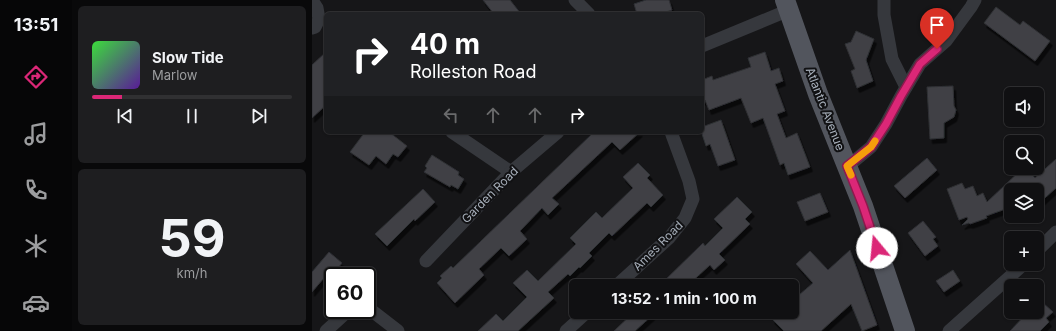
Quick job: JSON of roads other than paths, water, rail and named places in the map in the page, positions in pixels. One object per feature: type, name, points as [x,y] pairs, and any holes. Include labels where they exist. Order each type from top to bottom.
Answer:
[{"type":"main road","name":"Atlantic Avenue","points":[[787,5],[818,94],[863,206],[905,331]]},
{"type":"street","points":[[312,0],[317,8],[319,19],[315,27],[312,28]]},
{"type":"street","points":[[575,0],[587,12]]},
{"type":"street","points":[[884,0],[884,15],[892,59],[906,87]]},
{"type":"street","points":[[847,166],[871,147],[886,124],[920,64],[946,42],[975,0]]},
{"type":"street","points":[[704,45],[787,5]]},
{"type":"street","points":[[455,134],[511,172]]},
{"type":"street","name":"Garden Road","points":[[426,261],[511,172],[556,134]]},
{"type":"street","name":"Ames Road","points":[[624,279],[669,238],[685,218],[693,199],[689,181],[672,134]]},
{"type":"street","points":[[1044,244],[1056,232]]},
{"type":"street","points":[[949,331],[1016,271]]},
{"type":"street","points":[[376,314],[398,331]]},
{"type":"street","points":[[326,331],[339,319]]},
{"type":"street","points":[[566,331],[579,319]]}]
